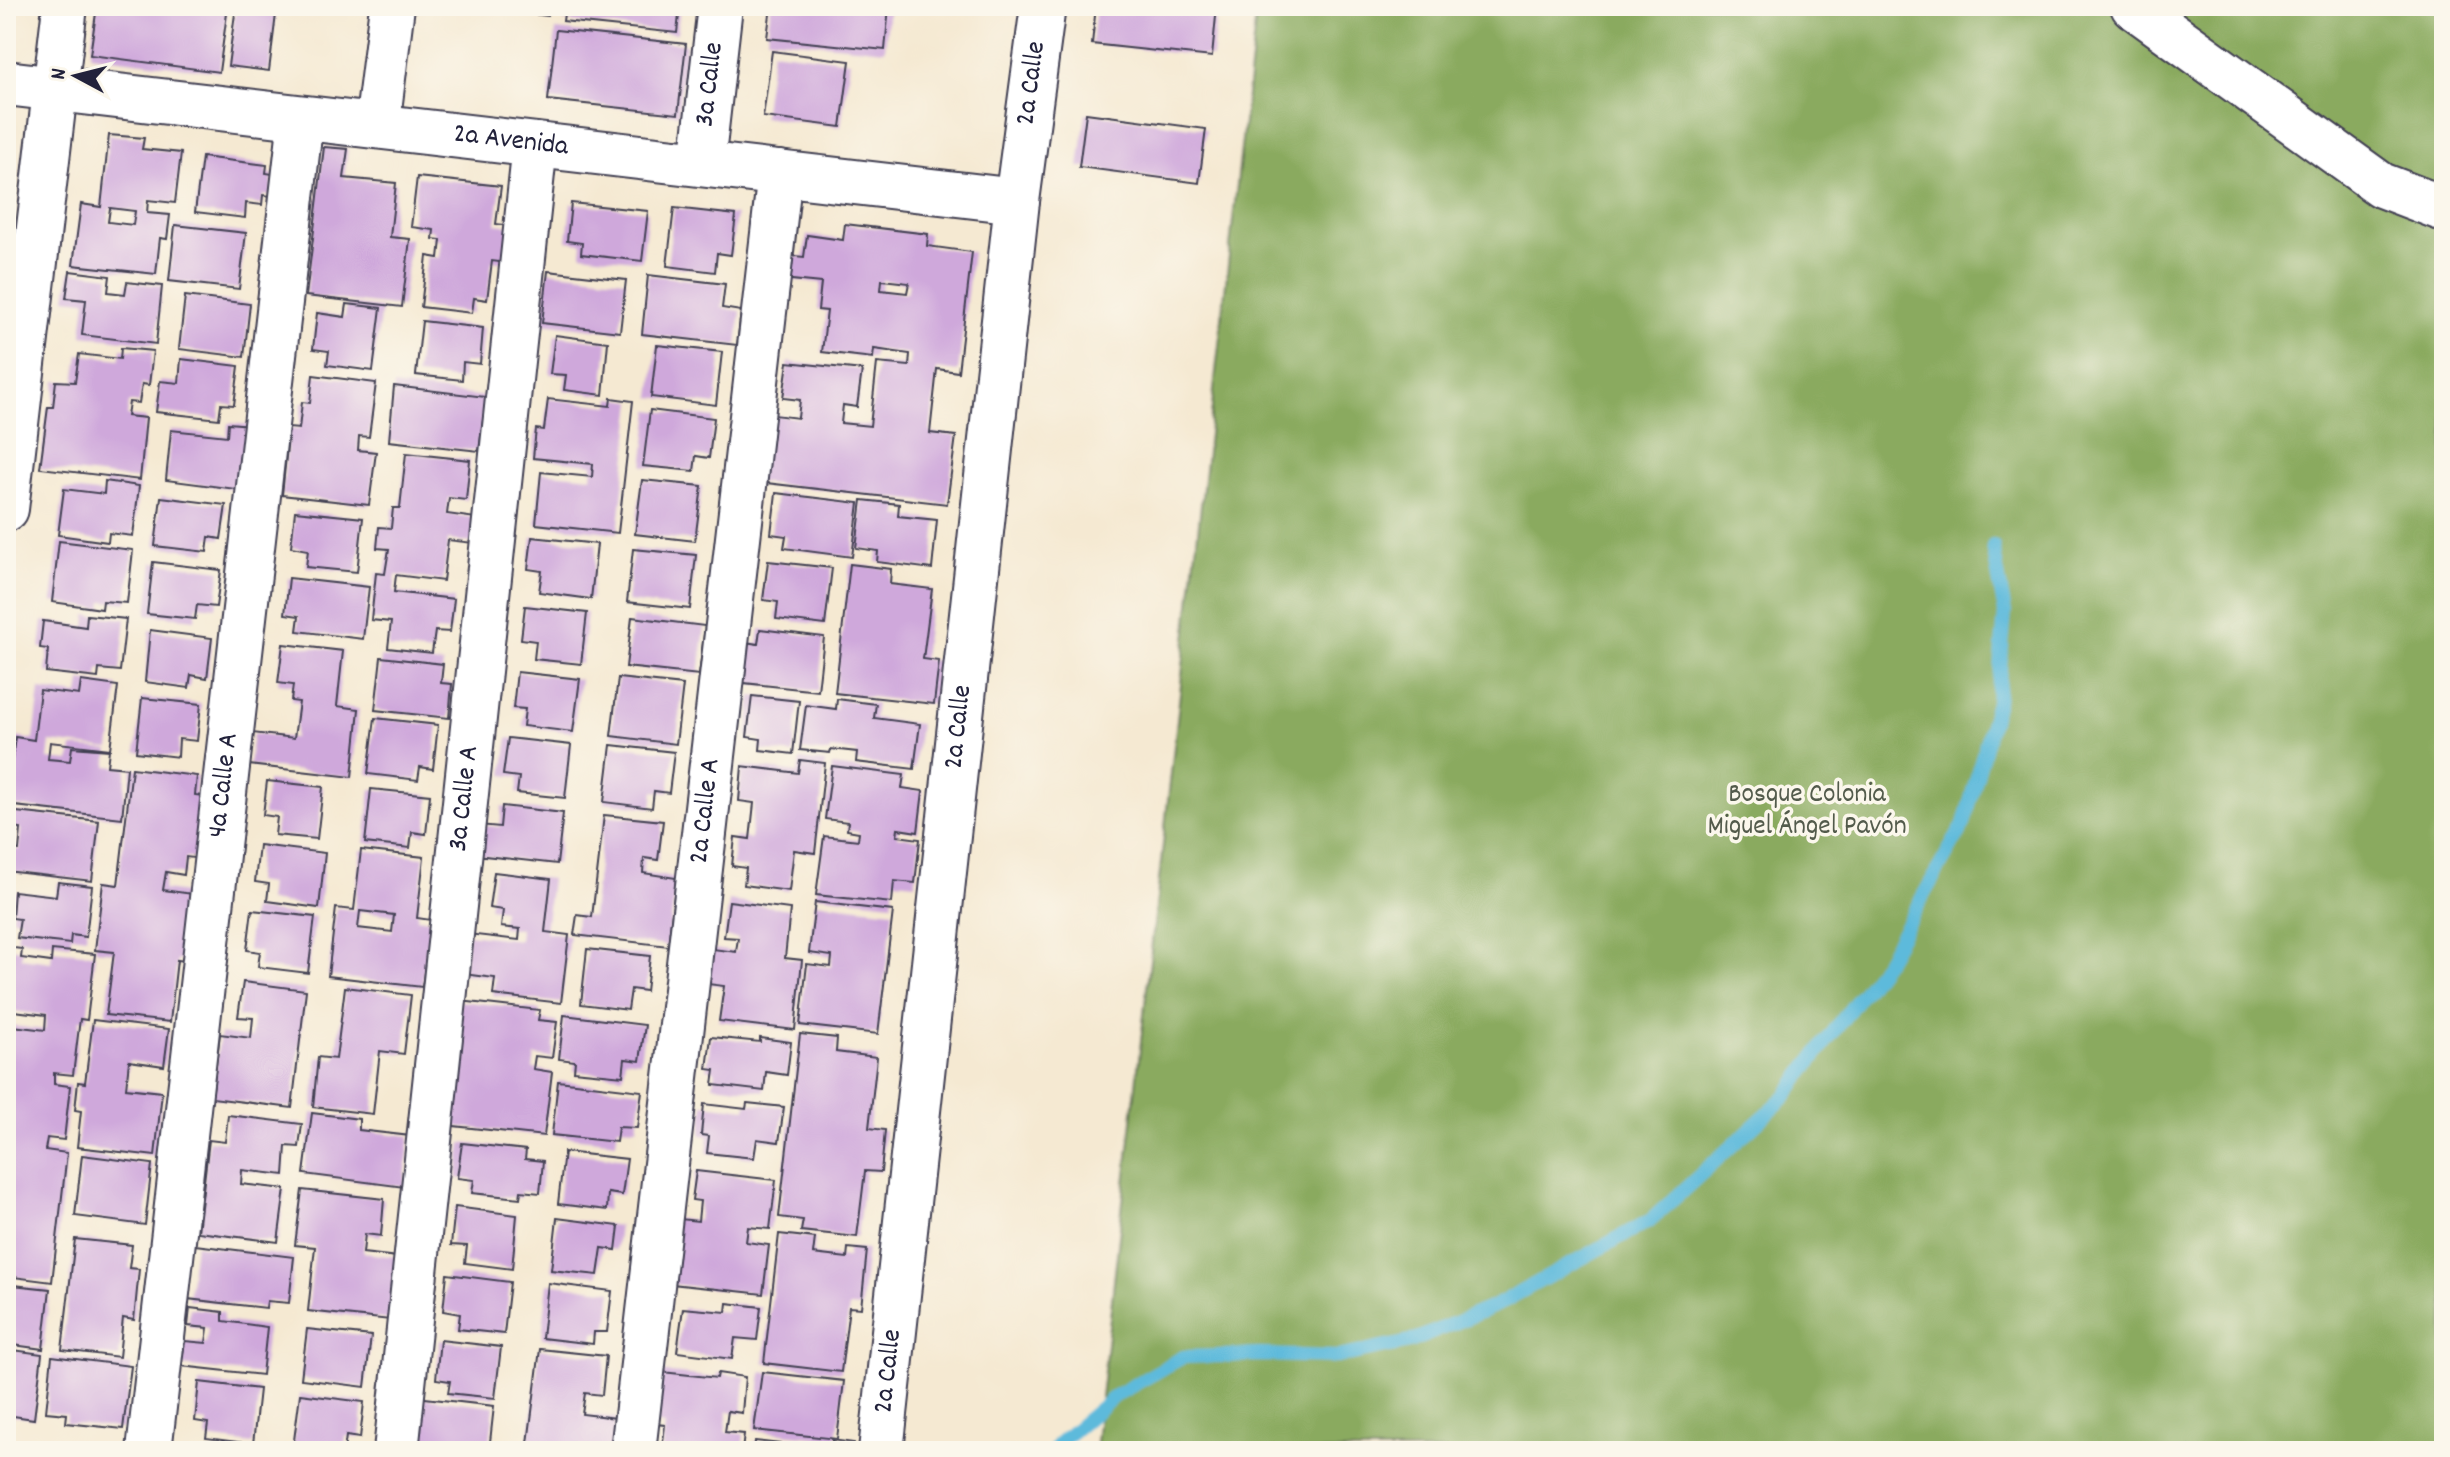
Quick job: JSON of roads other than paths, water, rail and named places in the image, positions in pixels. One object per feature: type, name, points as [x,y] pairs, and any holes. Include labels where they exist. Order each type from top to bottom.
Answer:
[{"type":"street","points":[[6,509],[65,6]]},
{"type":"street","points":[[377,126],[392,6]]},
{"type":"street","name":"3a Calle","points":[[702,164],[720,6]]},
{"type":"street","name":"2a Calle","points":[[881,1451],[1017,201],[1043,6]]},
{"type":"street","points":[[2133,6],[2381,185],[2444,209]]},
{"type":"street","name":"2a Avenida","points":[[6,83],[1017,201]]},
{"type":"street","name":"4a Calle A","points":[[149,1451],[301,118]]},
{"type":"street","name":"3a Calle A","points":[[396,1451],[535,145]]},
{"type":"street","name":"2a Calle A","points":[[633,1451],[780,173]]},
{"type":"waterway","points":[[1053,1451],[1116,1395],[1183,1357],[1338,1357],[1410,1342],[1497,1305],[1651,1220],[1785,1097],[1886,961],[1964,824],[1997,702],[2005,613],[1993,546]]},
{"type":"park label","name":"Bosque Colonia Miguel Ángel Pavón","points":[[1807,812]]}]
